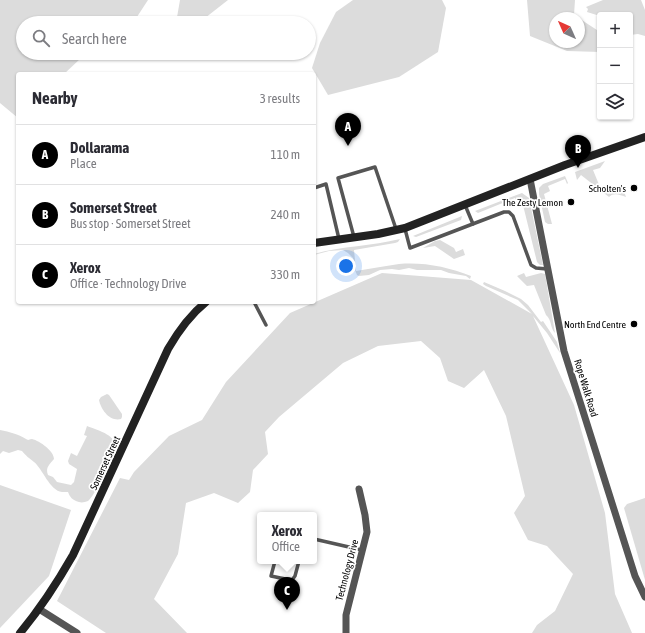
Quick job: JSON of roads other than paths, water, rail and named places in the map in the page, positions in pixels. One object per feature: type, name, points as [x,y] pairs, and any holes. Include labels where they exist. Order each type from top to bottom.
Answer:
[{"type":"main road","points":[[316,243],[400,229],[600,152],[645,138]]},
{"type":"main road","name":"Somerset Street","points":[[20,633],[39,609],[73,555],[168,348],[184,324],[204,304]]},
{"type":"street","name":"Rope Walk Road","points":[[530,179],[560,336],[568,368],[636,576],[645,597]]},
{"type":"street","name":"Technology Drive","points":[[346,633],[346,615],[366,539],[367,525],[359,489]]},
{"type":"street","points":[[39,609],[77,633]]},
{"type":"lane","points":[[354,237],[338,178],[374,167],[400,229],[410,248],[504,212],[510,213],[514,218],[531,265],[536,268],[547,269]]},
{"type":"lane","points":[[316,187],[326,184],[340,239]]},
{"type":"lane","points":[[465,204],[473,224]]},
{"type":"lane","points":[[255,304],[266,325]]},
{"type":"lane","points":[[317,540],[363,551]]},
{"type":"lane","points":[[274,564],[271,576],[290,580],[295,576],[297,564]]},
{"type":"place","name":"Dollarama","points":[[348,146]]},
{"type":"place","name":"Somerset Street","points":[[578,168]]},
{"type":"place","name":"Scholten's","points":[[634,188]]},
{"type":"place","name":"The Zesty Lemon","points":[[571,202]]},
{"type":"place","name":"North End Centre","points":[[634,324]]},
{"type":"place","name":"Xerox","points":[[287,610]]}]
